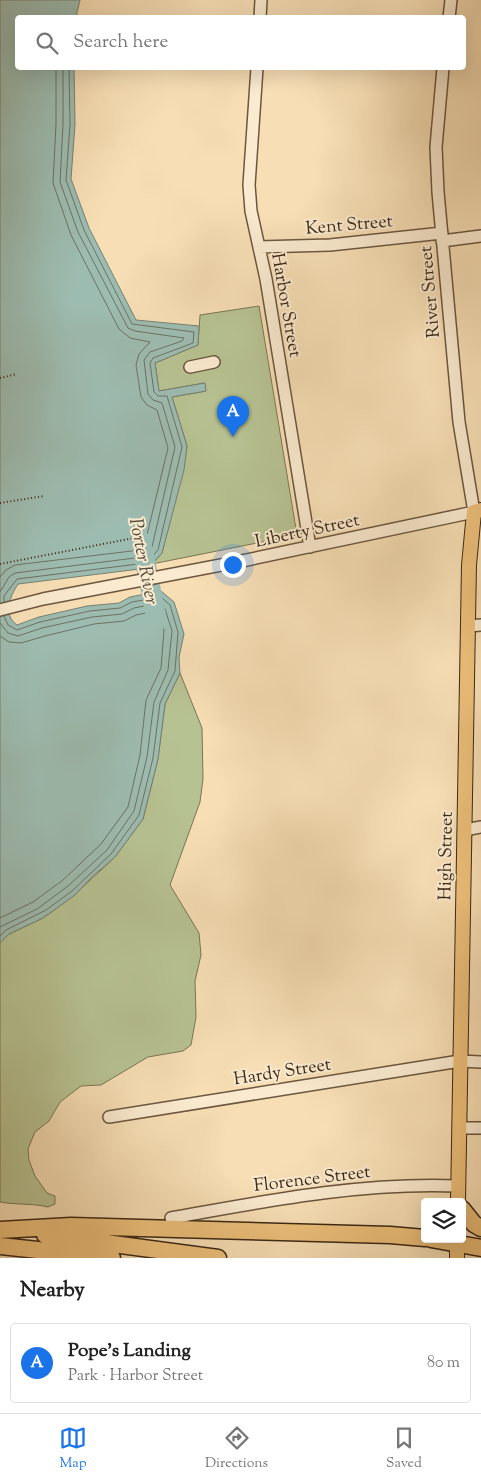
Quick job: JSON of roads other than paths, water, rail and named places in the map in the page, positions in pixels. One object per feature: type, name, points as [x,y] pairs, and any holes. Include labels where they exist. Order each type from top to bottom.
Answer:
[{"type":"highway","points":[[466,1214],[474,1224],[481,1228]]},
{"type":"highway","points":[[0,1231],[71,1226],[390,1235],[421,1238]]},
{"type":"highway","points":[[390,1235],[421,1227]]},
{"type":"highway","points":[[0,1231],[218,1258]]},
{"type":"highway","points":[[443,1243],[457,1248],[481,1248]]},
{"type":"highway","points":[[0,1246],[112,1258]]},
{"type":"main road","name":"High Street","points":[[458,1198],[465,830],[475,626],[469,565],[477,511]]},
{"type":"street","points":[[260,15],[261,0]]},
{"type":"street","points":[[449,15],[451,0]]},
{"type":"street","name":"Harbor Street","points":[[257,70],[249,185],[310,547]]},
{"type":"street","name":"River Street","points":[[443,70],[436,157],[442,237],[459,422],[477,511]]},
{"type":"street","name":"Kent Street","points":[[259,247],[330,245],[481,236]]},
{"type":"street","points":[[190,367],[214,362]]},
{"type":"street","name":"Liberty Street","points":[[0,610],[477,511]]},
{"type":"street","points":[[465,830],[481,828]]},
{"type":"street","name":"Hardy Street","points":[[109,1117],[460,1061],[481,1062]]},
{"type":"street","points":[[459,1128],[481,1128]]},
{"type":"street","name":"Florence Street","points":[[171,1218],[301,1195],[380,1188],[458,1198]]},
{"type":"water","points":[[0,0],[80,0],[76,15],[15,15],[15,70],[74,70],[75,124],[71,179],[89,228],[136,320],[199,326],[198,345],[155,363],[159,391],[205,383],[206,391],[172,397],[187,446],[184,470],[162,553],[148,568],[18,584],[12,594],[9,611],[12,621],[17,625],[39,617],[87,606],[119,603],[130,597],[161,591],[174,602],[184,634],[179,657],[180,673],[165,704],[158,759],[143,819],[115,857],[75,895],[43,918],[9,934],[0,943]]},
{"type":"waterway","name":"Porter River","points":[[141,541],[157,621]]},
{"type":"place","name":"Pope's Landing","points":[[233,437]]}]
